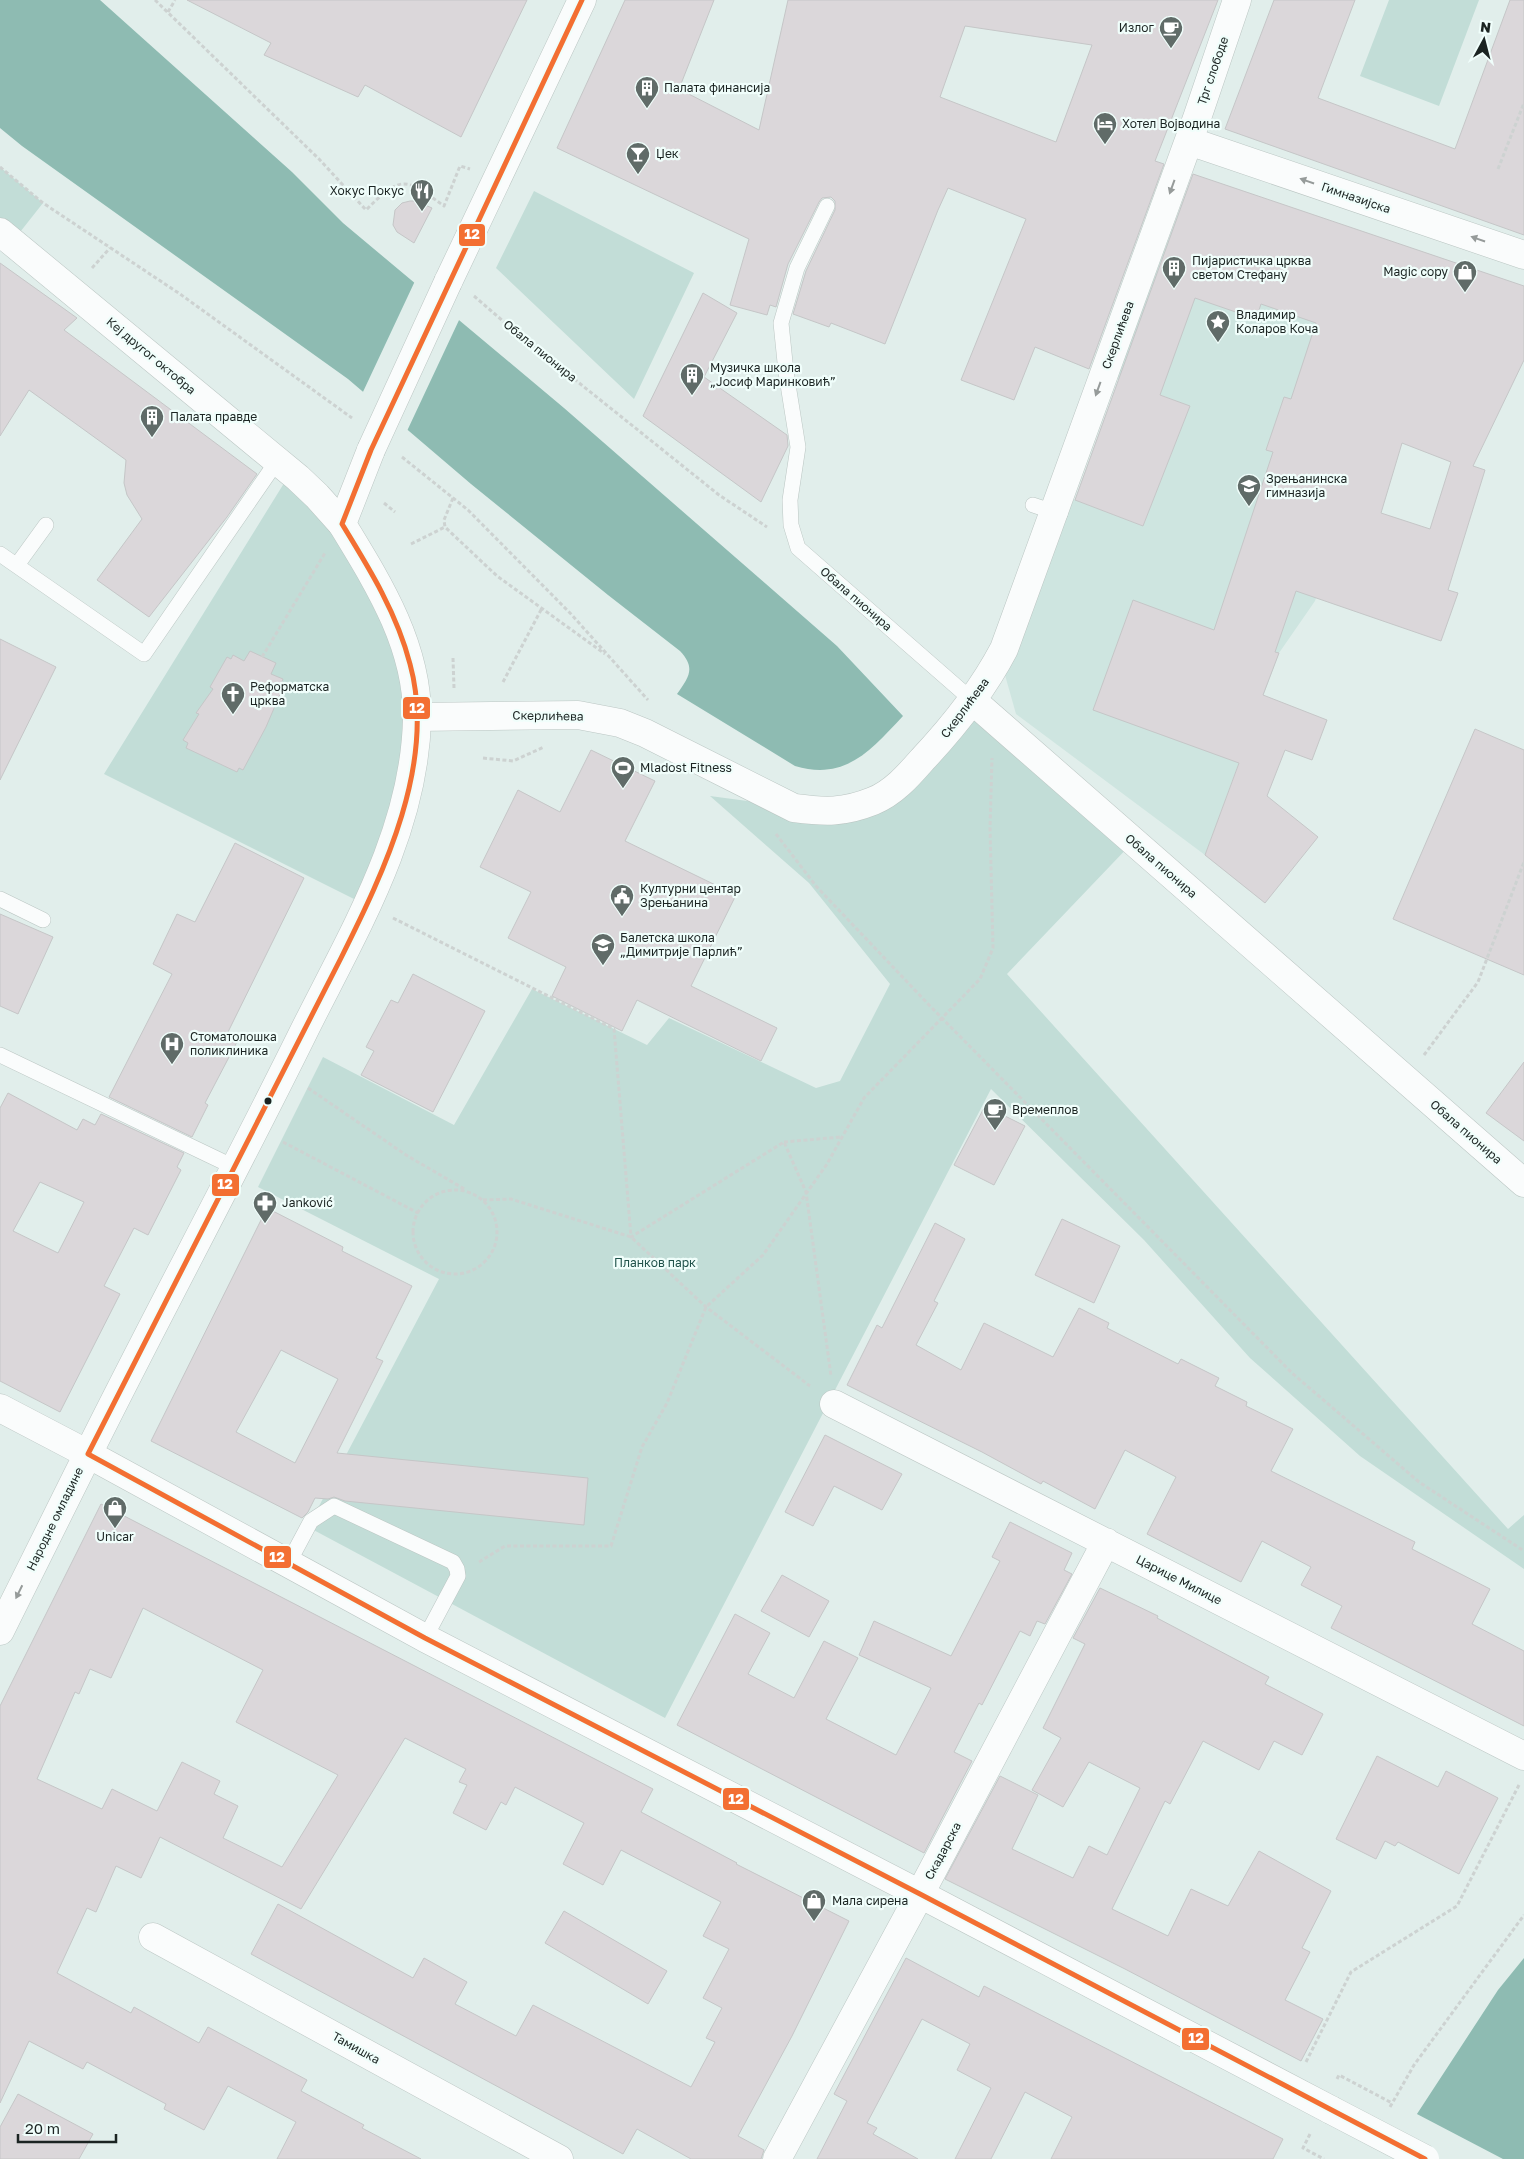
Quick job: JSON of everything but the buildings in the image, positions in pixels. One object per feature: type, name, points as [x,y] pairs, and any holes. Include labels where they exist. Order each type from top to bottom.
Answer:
[{"type":"street","points":[[342,524],[370,450],[582,0]]},
{"type":"street","name":"Трг слободе","points":[[1189,141],[1238,0]]},
{"type":"street","name":"Гимназијска","points":[[1189,141],[1524,255]]},
{"type":"street","name":"Скерлићева","points":[[417,717],[578,716],[600,718],[646,733],[794,808],[828,812],[845,810],[875,801],[900,784],[973,701],[991,675],[1004,649],[1051,511],[1189,141]]},
{"type":"street","name":"Кеј другог октобра","points":[[0,232],[277,461],[317,496],[342,524]]},
{"type":"street","name":"Народне омладине","points":[[0,1631],[88,1454],[236,1168],[366,905],[389,853],[405,805],[413,764],[417,717],[415,685],[398,625],[373,574],[342,524]]},
{"type":"street","name":"Обала пионира","points":[[973,701],[1524,1183]]},
{"type":"street","name":"Царице Милице","points":[[834,1404],[1524,1756]]},
{"type":"street","points":[[0,1408],[425,1638],[920,1894],[1425,2159]]},
{"type":"street","name":"Скадарска","points":[[778,2159],[1106,1542]]},
{"type":"street","name":"Тамишка","points":[[153,1937],[559,2159]]},
{"type":"lane","points":[[798,548],[791,525],[790,500],[798,447],[786,372],[781,323],[797,268],[827,206]]},
{"type":"lane","points":[[0,554],[144,654],[277,461]]},
{"type":"lane","points":[[16,565],[46,525]]},
{"type":"lane","name":"Обала пионира","points":[[798,548],[973,701]]},
{"type":"lane","points":[[0,899],[43,920]]},
{"type":"lane","points":[[0,1055],[236,1168]]},
{"type":"lane","points":[[288,1564],[311,1521],[334,1506],[453,1562],[457,1568],[458,1576],[425,1638]]},
{"type":"path","points":[[155,0],[319,159],[366,210],[392,186],[408,184],[416,186],[444,206],[460,166],[496,180]]},
{"type":"path","points":[[168,12],[175,0]]},
{"type":"path","points":[[1498,169],[1524,103]]},
{"type":"path","points":[[0,167],[43,203],[180,294],[360,424]]},
{"type":"path","name":"Обала пионира","points":[[474,297],[719,495],[798,548]]},
{"type":"path","points":[[399,455],[468,510],[571,614],[651,703]]},
{"type":"path","points":[[453,498],[444,520],[445,527],[496,576],[611,659]]},
{"type":"path","points":[[262,657],[342,524]]},
{"type":"path","points":[[411,544],[445,527]]},
{"type":"path","points":[[503,682],[542,608]]},
{"type":"path","points":[[458,1576],[505,1546],[611,1546],[642,1447],[667,1403],[706,1307],[763,1255],[827,1164],[864,1098],[980,979],[993,948],[990,828],[992,727],[998,723]]},
{"type":"path","points":[[483,758],[513,761]]},
{"type":"path","points":[[774,832],[816,886],[943,1019],[1292,1373],[1419,1482],[1524,1551]]},
{"type":"path","points":[[1406,1080],[1478,982],[1524,862]]},
{"type":"path","points":[[366,905],[614,1028],[631,1237]]},
{"type":"path","points":[[283,1073],[328,1100],[406,1155],[483,1200],[492,1210],[497,1224],[497,1238],[493,1251],[484,1263],[472,1270],[459,1274],[445,1273],[432,1267],[421,1257],[414,1244],[413,1231],[418,1213],[422,1206],[432,1197],[444,1191],[458,1190],[471,1193]]},
{"type":"path","points":[[256,1128],[418,1213]]},
{"type":"path","points":[[631,1237],[784,1142],[842,1137]]},
{"type":"path","points":[[784,1142],[806,1192],[834,1404]]},
{"type":"path","points":[[483,1200],[511,1199],[631,1237],[706,1307],[834,1404]]},
{"type":"path","points":[[1292,2089],[1351,1972],[1456,1906],[1520,1783]]},
{"type":"path","points":[[1388,2111],[1414,2065],[1524,1915]]},
{"type":"path","points":[[1339,2075],[1392,2103]]},
{"type":"path","points":[[1303,2148],[1324,2159]]},
{"type":"shaded area","points":[[0,0],[100,0],[292,172],[343,223],[564,408],[837,646],[903,716],[868,751],[856,759],[843,766],[813,770],[795,766],[677,694],[685,683],[689,672],[688,662],[680,651],[471,484],[348,379],[22,146],[0,128]]},
{"type":"shaded area","name":"Зрењанинска гимназија","points":[[1193,174],[1307,214],[1363,460],[1315,601],[1279,653],[1205,855],[1016,714],[1005,675],[1070,498],[1143,526],[1190,406],[1116,378]]},
{"type":"shaded area","points":[[1524,1958],[1524,2159],[1394,2159],[1415,2117],[1498,1990]]},
{"type":"green space","points":[[1389,0],[1479,0],[1439,106],[1360,76]]},
{"type":"green space","points":[[0,167],[43,203],[13,241],[0,232]]},
{"type":"green space","points":[[534,191],[694,273],[634,399],[496,268]]},
{"type":"green space","points":[[286,480],[373,574],[417,717],[366,905],[104,774]]},
{"type":"green space","name":"Планков парк","points":[[973,701],[1133,842],[1007,974],[1508,1529],[1524,1515],[1524,1569],[1360,1456],[1250,1358],[1144,1240],[991,1089],[665,1718],[308,1527],[439,1279],[258,1187],[323,1057],[454,1125],[532,989],[647,1045],[669,1018],[816,1088],[840,1081],[890,984],[809,883],[710,796],[828,812],[860,806]]},
{"type":"pier","points":[[415,281],[460,318],[407,431],[362,394]]},
{"type":"pier","points":[[1415,2113],[1503,2159],[1392,2159]]},
{"type":"transit line","name":"12","points":[[582,0],[371,450],[342,524],[372,574],[390,609],[410,664],[417,701],[417,739],[402,816],[374,890],[341,958],[88,1454],[425,1638],[920,1894],[1425,2159]]},
{"type":"place","name":"Излог","points":[[1171,49]]},
{"type":"place","name":"Палата финансија","points":[[647,109]]},
{"type":"place","name":"Хотел Војводина","points":[[1105,145]]},
{"type":"place","name":"Џек","points":[[638,175]]},
{"type":"place","name":"Хокус Покус","points":[[422,212]]},
{"type":"place","name":"Пијаристичка црква светом Стефану","points":[[1174,289]]},
{"type":"place","name":"Magic copy","points":[[1465,293]]},
{"type":"place","name":"Владимир Коларов Коча","points":[[1218,343]]},
{"type":"place","name":"Музичка школа „Јосиф Маринковић”","points":[[692,396]]},
{"type":"place","name":"Палата правде","points":[[152,438]]},
{"type":"place","name":"Зрењанинска гимназија","points":[[1249,507]]},
{"type":"place","name":"Реформатска црква","points":[[233,715]]},
{"type":"place","name":"Mladost Fitness","points":[[623,789]]},
{"type":"place","name":"Културни центар Зрењанина","points":[[622,917]]},
{"type":"place","name":"Балетска школа „Димитрије Парлић”","points":[[603,966]]},
{"type":"place","name":"Стоматолошка поликлиника","points":[[172,1065]]},
{"type":"place","name":"Времеплов","points":[[995,1131]]},
{"type":"place","name":"Janković","points":[[265,1224]]},
{"type":"place","name":"Unicar","points":[[115,1529]]},
{"type":"place","name":"Мала сирена","points":[[814,1922]]}]
